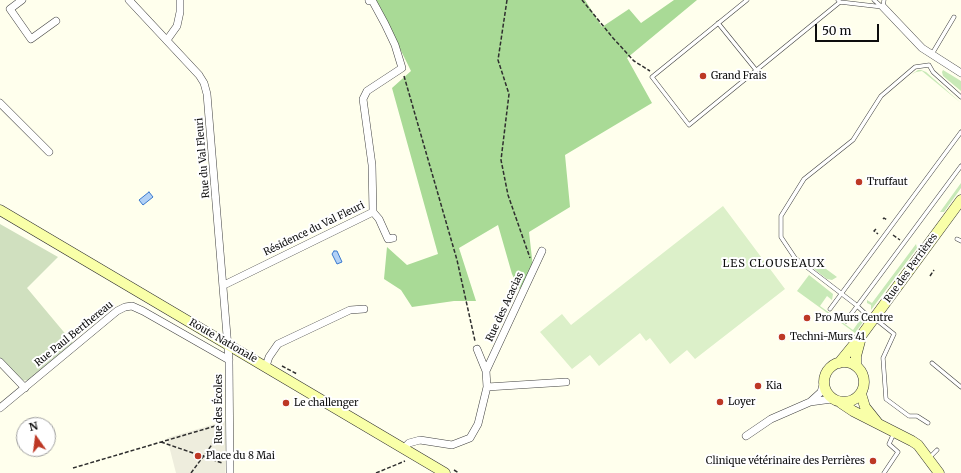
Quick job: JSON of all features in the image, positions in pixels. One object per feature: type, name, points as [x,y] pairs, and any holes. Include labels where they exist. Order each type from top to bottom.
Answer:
[{"type":"street","points":[[22,0],[10,9],[31,39],[56,21]]},
{"type":"street","name":"Rue du Val Fleuri","points":[[129,0],[188,63],[204,83],[207,94],[228,345]]},
{"type":"street","points":[[167,40],[177,26],[180,12],[180,0]]},
{"type":"street","points":[[369,1],[372,0],[395,45],[402,68]]},
{"type":"street","points":[[883,4],[922,48],[961,72]]},
{"type":"street","name":"Résidence du Val Fleuri","points":[[224,285],[374,212],[372,165],[363,100],[367,91],[402,68]]},
{"type":"street","points":[[0,103],[49,152]]},
{"type":"street","name":"Rue des Perrières","points":[[839,362],[861,336],[961,200]]},
{"type":"street","name":"Route Nationale","points":[[0,210],[445,473]]},
{"type":"street","points":[[374,212],[379,219],[388,239],[393,238]]},
{"type":"street","name":"Rue des Acacias","points":[[486,371],[542,251]]},
{"type":"street","name":"Rue Paul Berthereau","points":[[0,408],[117,311],[125,307],[132,306],[143,311],[229,360]]},
{"type":"street","points":[[266,366],[273,349],[278,344],[350,310],[364,309]]},
{"type":"street","name":"Rue des Perrières","points":[[856,366],[856,356],[861,336]]},
{"type":"street","name":"Rue des Écoles","points":[[228,345],[230,473]]},
{"type":"street","name":"Rue des Acacias","points":[[404,448],[409,443],[420,440],[452,445],[470,438],[478,424],[487,387],[486,371],[477,349]]},
{"type":"street","points":[[0,362],[25,388]]},
{"type":"street","points":[[746,436],[771,419],[810,402],[821,392],[825,373],[829,368],[839,362],[848,362],[860,370],[864,382],[860,394],[855,399],[810,402]]},
{"type":"street","points":[[487,387],[566,382]]},
{"type":"street","points":[[823,385],[826,393],[837,401],[918,446],[939,473]]},
{"type":"street","points":[[860,394],[865,407],[878,423]]},
{"type":"lane","points":[[746,0],[652,77],[689,125],[839,1],[883,4]]},
{"type":"lane","points":[[874,0],[883,4]]},
{"type":"lane","points":[[929,65],[954,17]]},
{"type":"lane","points":[[718,22],[756,70]]},
{"type":"lane","points":[[929,65],[933,72],[961,97]]},
{"type":"lane","points":[[928,423],[917,416],[910,416],[886,398],[883,358],[894,334],[795,258],[781,237],[781,216],[804,179],[853,140],[881,96],[915,67],[929,65]]},
{"type":"lane","points":[[830,309],[961,132]]},
{"type":"lane","points":[[846,322],[961,166]]},
{"type":"lane","points":[[957,239],[961,242]]},
{"type":"lane","points":[[932,363],[961,387]]},
{"type":"lane","points":[[884,473],[898,452],[889,444],[894,432]]},
{"type":"lane","points":[[928,459],[937,450]]},
{"type":"path","points":[[507,0],[498,60],[509,94],[501,160],[508,195],[534,268]]},
{"type":"path","points":[[582,0],[612,38],[634,61],[650,71]]},
{"type":"path","points":[[402,68],[457,260],[477,349]]},
{"type":"path","points":[[876,229],[874,231],[879,234],[888,221],[884,218],[883,219]]},
{"type":"path","points":[[883,228],[904,243]]},
{"type":"path","points":[[930,276],[934,270]]},
{"type":"path","points":[[73,468],[230,421]]},
{"type":"path","points":[[191,473],[230,421]]},
{"type":"path","points":[[161,442],[229,465]]},
{"type":"path","points":[[376,473],[404,461]]},
{"type":"green space","points":[[376,0],[585,0],[602,27],[629,9],[641,23],[674,0],[697,0],[627,58],[652,103],[565,155],[570,207],[529,232],[534,276],[519,289],[512,274],[498,225],[459,248],[476,301],[454,301],[412,307],[401,290],[384,279],[387,247],[407,265],[438,254],[392,88],[411,71]]},
{"type":"green space","points":[[918,70],[921,70],[926,72],[961,103],[922,71],[911,75]]},
{"type":"green space","points":[[943,70],[961,81],[961,91],[943,76]]},
{"type":"green space","points":[[961,183],[961,188],[944,212],[940,212]]},
{"type":"green space","points":[[723,206],[785,289],[695,359],[687,350],[670,364],[650,338],[646,341],[640,333],[599,366],[590,355],[572,369],[540,332],[562,314],[571,325]]},
{"type":"green space","points":[[0,224],[58,257],[27,288],[73,343],[28,380],[20,381],[0,359]]},
{"type":"green space","points":[[916,244],[917,248],[871,310],[871,305],[867,303],[867,300],[872,303]]},
{"type":"green space","points":[[818,263],[837,277],[832,280],[827,279],[814,269]]},
{"type":"green space","points":[[809,275],[833,294],[832,300],[827,296],[820,306],[853,330],[860,320],[855,316],[858,315],[861,318],[863,322],[855,333],[797,291]]},
{"type":"shaded area","name":"Place du 8 Mai","points":[[225,421],[225,473],[176,473],[167,438]]},
{"type":"water","points":[[149,192],[153,197],[143,205],[139,200]]},
{"type":"water","points":[[334,251],[337,251],[342,262],[337,264],[332,254]]},
{"type":"place","name":"Grand Frais","points":[[703,76]]},
{"type":"place","name":"Truffaut","points":[[859,182]]},
{"type":"place","name":"Pro Murs Centre","points":[[807,318]]},
{"type":"place","name":"Techni-Murs 41","points":[[782,337]]},
{"type":"place","name":"Kia","points":[[758,386]]},
{"type":"place","name":"Loyer","points":[[720,402]]},
{"type":"place","name":"Le challenger","points":[[286,403]]},
{"type":"place","name":"Place du 8 Mai","points":[[198,456]]},
{"type":"place","name":"Clinique vétérinaire des Perrières","points":[[873,461]]},
{"type":"district","name":"LES CLOUSEAUX","points":[[774,264]]}]
